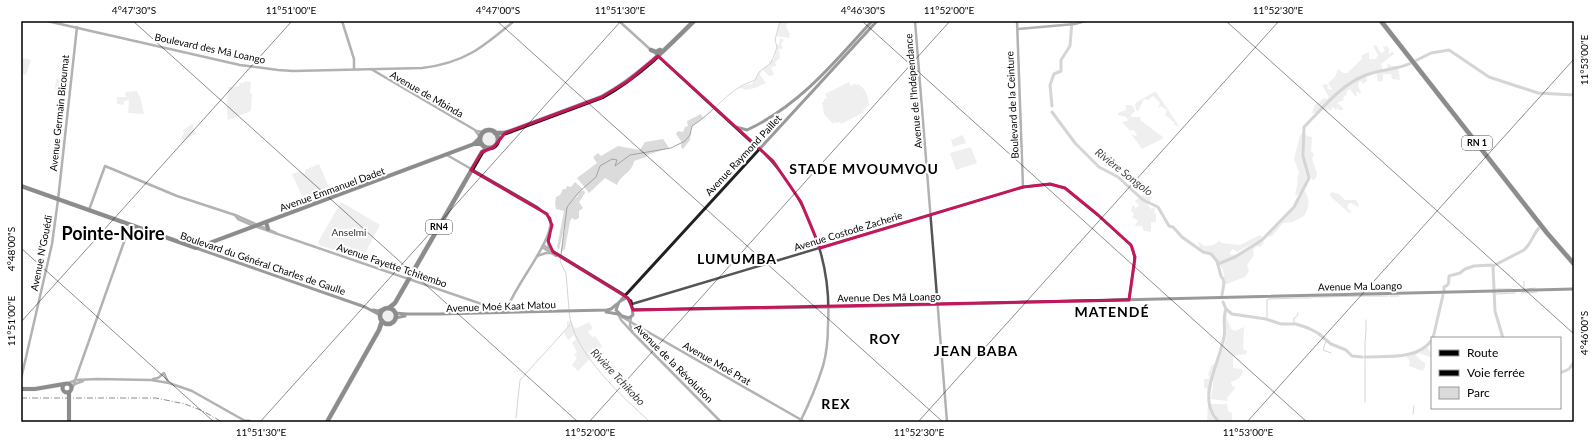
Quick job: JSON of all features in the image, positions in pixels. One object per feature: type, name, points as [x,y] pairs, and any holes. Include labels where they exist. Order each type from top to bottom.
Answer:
[{"type":"highway","name":"RN4","points":[[657,55],[660,50],[690,21]]},
{"type":"highway","name":"RN4","points":[[484,132],[490,130],[496,133],[505,133],[602,96],[625,83],[694,21]]},
{"type":"highway","name":"RN 1","points":[[1381,21],[1574,264]]},
{"type":"highway","points":[[651,50],[656,52],[660,50]]},
{"type":"highway","points":[[482,152],[480,138],[484,132]]},
{"type":"highway","points":[[496,133],[497,142]]},
{"type":"highway","name":"RN4","points":[[393,312],[395,303],[482,152],[494,146],[505,133]]},
{"type":"highway","points":[[482,144],[488,148]]},
{"type":"highway","points":[[327,422],[379,330],[382,321],[380,315],[383,309],[393,312],[393,322],[387,324],[379,330]]},
{"type":"highway","points":[[382,321],[387,324]]},
{"type":"main road","points":[[744,134],[747,130],[780,111],[802,94],[825,72],[872,21]]},
{"type":"main road","name":"Avenue Raymond Paillet","points":[[621,300],[877,21]]},
{"type":"main road","points":[[657,55],[760,149]]},
{"type":"main road","points":[[736,127],[747,130]]},
{"type":"main road","name":"Avenue Emmanuel Dadet","points":[[474,144],[480,138]]},
{"type":"main road","name":"Avenue Emmanuel Dadet","points":[[196,248],[474,144],[482,144]]},
{"type":"main road","name":"Boulevard du Général Charles de Gaulle","points":[[21,186],[365,307],[376,310],[383,309]]},
{"type":"main road","points":[[266,222],[268,229]]},
{"type":"main road","points":[[247,223],[247,229]]},
{"type":"main road","name":"Avenue Ma Loango","points":[[1146,300],[1574,289]]},
{"type":"main road","points":[[608,311],[622,317],[631,317],[633,310],[632,304],[625,295]]},
{"type":"main road","points":[[608,311],[621,300],[628,298]]},
{"type":"main road","name":"Avenue Des Mâ Loango","points":[[633,310],[1146,300]]},
{"type":"main road","points":[[617,304],[616,310],[618,314]]},
{"type":"main road","name":"Boulevard du Général Charles de Gaulle","points":[[365,307],[380,315]]},
{"type":"main road","name":"Avenue Moé Kaat Matou","points":[[393,312],[407,314],[608,311]]},
{"type":"main road","name":"Avenue Moé Kaat Matou","points":[[393,312],[408,316],[608,311]]},
{"type":"main road","points":[[65,384],[62,386],[68,390]]},
{"type":"main road","points":[[21,388],[35,389],[65,384],[70,385],[68,390],[69,422]]},
{"type":"main road","points":[[53,386],[68,390]]},
{"type":"street","name":"Boulevard des Mâ Loango","points":[[47,21],[258,68],[293,71],[434,66],[462,59],[486,45],[514,21]]},
{"type":"street","points":[[342,21],[354,59],[354,69]]},
{"type":"street","points":[[619,21],[657,55]]},
{"type":"street","name":"Avenue de l'Indépendance","points":[[915,21],[937,304],[948,422]]},
{"type":"street","name":"Boulevard de la Ceinture","points":[[1017,21],[1023,187]]},
{"type":"street","points":[[1018,29],[1067,25],[1085,21]]},
{"type":"street","name":"Avenue Germain Bicoumat","points":[[58,200],[76,27]]},
{"type":"street","name":"Avenue de Mbinda","points":[[370,69],[476,131],[484,132]]},
{"type":"street","name":"Avenue de Mbinda","points":[[476,131],[480,138]]},
{"type":"street","points":[[760,149],[773,161],[796,194],[820,248],[826,272],[829,307],[826,348],[823,365],[801,421]]},
{"type":"street","points":[[447,155],[537,207],[548,216],[552,225],[548,244],[553,253]]},
{"type":"street","name":"Avenue Fayette Tchitembo","points":[[89,210],[105,166],[177,196],[235,215],[277,233],[478,304],[505,312]]},
{"type":"street","name":"Avenue Costode Zacherie","points":[[632,304],[1023,187],[1050,184],[1065,188],[1131,245],[1135,261],[1129,300]]},
{"type":"street","name":"Avenue N'Gouédi","points":[[21,379],[48,262],[58,200]]},
{"type":"street","name":"Avenue Fayette Tchitembo","points":[[235,215],[238,219],[247,223],[277,233]]},
{"type":"street","points":[[505,312],[543,246],[550,230],[551,222]]},
{"type":"street","points":[[68,390],[76,380],[130,225]]},
{"type":"street","points":[[543,246],[625,295]]},
{"type":"street","points":[[536,256],[546,252],[553,253]]},
{"type":"street","name":"Avenue Fayette Tchitembo","points":[[478,304],[485,308],[486,313]]},
{"type":"street","name":"Avenue de la Révolution","points":[[618,314],[621,320],[632,332],[722,422]]},
{"type":"street","name":"Avenue Moé Prat","points":[[622,317],[805,422]]},
{"type":"street","name":"Avenue de la Révolution","points":[[631,317],[630,328],[722,422]]},
{"type":"street","points":[[151,380],[158,378],[164,373],[169,383]]},
{"type":"street","points":[[77,375],[82,380]]},
{"type":"street","points":[[71,382],[77,375]]},
{"type":"street","points":[[65,384],[76,380],[97,379],[151,380],[169,383],[192,391],[247,422]]},
{"type":"street","points":[[68,390],[82,380]]},
{"type":"highlighted area","points":[[658,56],[773,161],[801,202],[820,248],[1023,187],[1050,184],[1065,188],[1098,215],[1131,245],[1135,257],[1129,300],[633,310],[628,298],[553,252],[548,241],[552,225],[547,214],[471,170],[482,152],[494,147],[505,133],[602,97],[628,81]]},
{"type":"green space","points":[[781,21],[795,21],[787,24],[786,26],[790,34],[789,38],[777,36]]},
{"type":"green space","points":[[780,38],[784,40],[781,44],[783,48],[779,49],[780,58],[775,62],[776,66],[771,67],[774,75],[769,76],[762,69],[769,65],[769,61],[774,59],[776,44],[779,45]]},
{"type":"green space","points":[[1376,45],[1381,53],[1385,51],[1383,47],[1387,46],[1390,50],[1388,53],[1390,54],[1392,51],[1395,55],[1394,54],[1381,64],[1383,70],[1388,69],[1387,65],[1389,64],[1391,66],[1398,66],[1400,80],[1392,79],[1391,74],[1383,74],[1383,81],[1378,82],[1376,71],[1366,74],[1367,81],[1363,84],[1361,81],[1359,82],[1358,86],[1361,92],[1360,94],[1358,92],[1356,93],[1357,96],[1355,96],[1350,89],[1346,92],[1347,94],[1343,98],[1344,100],[1337,103],[1343,108],[1343,110],[1339,110],[1337,108],[1336,110],[1333,107],[1330,111],[1328,109],[1327,111],[1322,109],[1316,113],[1312,113],[1315,104],[1323,98],[1327,99],[1329,97],[1322,85],[1326,84],[1329,86],[1327,88],[1331,90],[1332,89],[1328,83],[1335,77],[1338,69],[1343,73],[1347,73],[1362,59],[1361,57],[1365,53],[1369,52],[1369,59],[1376,59],[1378,55],[1373,46]]},
{"type":"green space","points":[[23,58],[31,60],[26,75],[21,73]]},
{"type":"green space","points":[[761,70],[760,75],[766,83],[755,88],[745,90],[742,88],[736,89],[752,84]]},
{"type":"green space","points":[[56,79],[67,81],[67,90],[55,89]]},
{"type":"green space","points":[[245,81],[251,82],[251,111],[228,120],[228,87],[239,87],[240,83],[244,83]]},
{"type":"green space","points":[[849,82],[851,86],[858,84],[863,88],[868,96],[869,106],[863,110],[864,112],[841,124],[840,122],[835,122],[833,124],[824,114],[822,102],[824,102],[824,99],[827,98],[825,94]]},
{"type":"green space","points":[[137,91],[144,114],[128,113],[129,100],[124,101],[124,105],[117,104],[117,97],[127,97],[125,95],[126,92]]},
{"type":"green space","points":[[1156,92],[1179,126],[1173,125],[1175,123],[1165,115],[1167,110],[1161,106],[1158,108],[1160,103],[1153,96],[1148,100],[1144,99],[1138,111],[1136,110],[1135,105],[1137,102]]},
{"type":"green space","points":[[1126,105],[1132,106],[1135,111],[1131,117],[1141,117],[1140,120],[1163,137],[1162,139],[1142,149],[1131,134],[1135,136],[1137,135],[1134,130],[1130,130],[1131,132],[1122,122],[1128,120],[1126,117],[1118,115],[1118,113],[1126,110]]},
{"type":"green space","points":[[701,114],[703,118],[691,127],[690,140],[683,149],[681,147],[681,141],[676,134],[678,131],[683,132],[685,127],[688,126],[687,121]]},
{"type":"green space","points":[[194,123],[193,128],[196,133],[185,140],[181,137],[184,134],[183,130]]},
{"type":"green space","points":[[489,131],[495,133],[497,139],[495,145],[489,147],[483,145],[481,139],[483,133]]},
{"type":"green space","points":[[1303,132],[1302,156],[1307,178],[1301,192],[1296,196],[1297,178],[1299,173],[1294,159],[1300,135]]},
{"type":"green space","points":[[1306,133],[1307,136],[1312,137],[1311,151],[1314,154],[1312,159],[1317,173],[1316,178],[1313,180],[1306,165]]},
{"type":"green space","points":[[963,135],[966,143],[953,147],[951,140]]},
{"type":"green space","points":[[663,139],[669,148],[634,161],[629,171],[621,178],[617,185],[605,178],[589,193],[577,178],[597,163],[593,157],[598,153],[601,156],[618,146],[640,150],[645,142]]},
{"type":"green space","points":[[971,147],[977,163],[956,170],[950,153]]},
{"type":"green space","points":[[319,164],[332,194],[306,205],[292,174],[301,171],[302,174],[305,173],[305,170]]},
{"type":"green space","points":[[575,182],[583,189],[578,192],[578,195],[570,203],[578,196],[579,192],[584,190],[585,193],[579,202],[583,208],[579,211],[579,218],[575,220],[572,218],[570,221],[565,249],[562,251],[564,228],[559,250],[557,247],[564,211],[556,209],[556,197],[560,195],[563,189],[566,189],[567,186],[571,187]]},
{"type":"green space","points":[[1304,190],[1308,203],[1304,216],[1293,222],[1283,223],[1272,236],[1268,237],[1293,209]]},
{"type":"green space","points":[[1331,192],[1339,194],[1345,200],[1356,200],[1359,205],[1358,207],[1349,203],[1347,208],[1352,212],[1349,213],[1330,196]]},
{"type":"green space","points":[[1144,194],[1151,196],[1152,199],[1150,199],[1151,200],[1149,203],[1151,204],[1148,204],[1148,206],[1151,209],[1155,207],[1154,213],[1156,214],[1156,222],[1151,222],[1151,232],[1144,231],[1141,225],[1136,227],[1135,225],[1138,221],[1132,217],[1134,214],[1131,211],[1133,205],[1135,209],[1139,205],[1135,201]]},
{"type":"green space","name":"Anselmi","points":[[341,202],[380,225],[362,259],[319,245],[318,242]]},
{"type":"green space","points":[[1260,235],[1263,238],[1237,252],[1233,249],[1230,252],[1231,255],[1240,253],[1257,244],[1265,242],[1260,247],[1256,246],[1253,250],[1254,255],[1247,265],[1249,271],[1245,277],[1227,284],[1225,284],[1223,270],[1220,265],[1211,255],[1201,251],[1198,242],[1204,246],[1213,245],[1218,242],[1218,240],[1222,243],[1240,245]]},
{"type":"green space","points":[[1225,304],[1227,319],[1231,329],[1235,331],[1244,327],[1243,349],[1247,351],[1246,354],[1233,356],[1233,368],[1242,369],[1243,374],[1238,379],[1231,382],[1232,386],[1236,387],[1227,398],[1228,401],[1211,399],[1213,373],[1211,390],[1208,394],[1207,389],[1204,388],[1204,379],[1208,379],[1210,377],[1208,375],[1212,364],[1214,365],[1225,344]]},
{"type":"green space","points":[[385,309],[391,309],[395,313],[395,319],[391,323],[385,323],[381,319],[381,313]]},
{"type":"green space","points":[[567,321],[572,322],[574,327],[577,328],[589,322],[593,328],[588,332],[592,337],[595,336],[602,346],[578,371],[572,365],[577,358],[574,355],[577,352],[572,343],[576,340],[574,335],[568,340],[564,333],[567,328]]},
{"type":"green space","points":[[1427,347],[1431,353],[1431,358],[1419,353],[1416,355],[1425,363],[1425,368],[1422,371],[1409,366],[1410,361],[1406,356]]},
{"type":"green space","points":[[1208,404],[1227,404],[1228,411],[1232,413],[1232,422],[1207,422]]},
{"type":"waterway","name":"Rivière Tchikobo","points":[[561,255],[567,207],[579,192],[596,177],[600,166],[612,159],[617,160],[615,166],[630,155],[671,148],[685,141],[690,135],[692,126],[705,117],[734,90],[755,80],[759,72],[771,63],[777,47],[775,40],[780,21]]},
{"type":"waterway","name":"Rivière Songolo","points":[[1052,106],[1050,85],[1054,74],[1061,71],[1061,60],[1070,46],[1072,21]]},
{"type":"waterway","points":[[1415,61],[1431,53],[1449,50],[1489,77],[1538,93],[1574,95]]},
{"type":"waterway","points":[[1218,264],[1235,257],[1262,240],[1294,207],[1309,178],[1303,156],[1304,127],[1325,105],[1340,91],[1357,79],[1372,73],[1411,63]]},
{"type":"waterway","name":"Rivière Songolo","points":[[1052,112],[1075,143],[1099,167],[1118,177],[1143,200],[1158,207],[1169,226],[1173,227],[1182,237],[1203,252],[1211,254],[1217,261],[1223,279],[1224,283],[1222,295]]},
{"type":"waterway","points":[[1444,290],[1444,287],[1448,284],[1449,276],[1460,273],[1465,269],[1474,266],[1493,266],[1524,250],[1541,226]]},
{"type":"waterway","name":"Rivière Tchikobo","points":[[561,258],[560,261],[566,274],[569,309]]},
{"type":"waterway","points":[[1493,266],[1495,311],[1503,337]]},
{"type":"waterway","points":[[1524,281],[1524,289]]},
{"type":"waterway","points":[[1379,292],[1384,292],[1388,285]]},
{"type":"waterway","points":[[1527,289],[1535,288]]},
{"type":"waterway","points":[[1497,289],[1511,289]]},
{"type":"waterway","points":[[1366,292],[1378,292]]},
{"type":"waterway","points":[[1521,293],[1537,292]]},
{"type":"waterway","points":[[1353,293],[1365,293]]},
{"type":"waterway","points":[[1496,294],[1515,293]]},
{"type":"waterway","points":[[1433,337],[1443,295]]},
{"type":"waterway","points":[[1323,297],[1365,296]]},
{"type":"waterway","points":[[1366,296],[1388,296]]},
{"type":"waterway","points":[[1390,296],[1399,296]]},
{"type":"waterway","points":[[1312,297],[1322,297]]},
{"type":"waterway","points":[[1267,317],[1267,300],[1299,298]]},
{"type":"waterway","points":[[1300,298],[1311,298]]},
{"type":"waterway","name":"Rivière Songolo","points":[[1219,422],[1214,416],[1209,404],[1209,395],[1210,385],[1224,337],[1224,316],[1226,309],[1223,302]]},
{"type":"waterway","points":[[1226,309],[1232,314],[1266,319],[1281,324],[1296,324],[1308,328]]},
{"type":"waterway","name":"Rivière Tchikobo","points":[[569,312],[572,327],[579,343],[589,358],[613,386],[650,422]]},
{"type":"waterway","points":[[1294,323],[1294,318],[1298,313]]},
{"type":"waterway","points":[[1366,320],[1366,331]]},
{"type":"waterway","points":[[516,418],[520,380],[570,325]]},
{"type":"waterway","points":[[1308,328],[1318,333]]},
{"type":"waterway","points":[[1365,342],[1366,331]]},
{"type":"waterway","points":[[1319,334],[1331,344],[1346,350],[1352,356],[1362,357]]},
{"type":"waterway","points":[[1326,341],[1323,350],[1331,353]]},
{"type":"waterway","points":[[1365,357],[1402,356],[1418,351],[1431,341]]},
{"type":"waterway","points":[[1365,343],[1365,367]]},
{"type":"waterway","points":[[1561,373],[1569,369],[1574,362]]},
{"type":"waterway","points":[[1365,368],[1365,402]]},
{"type":"waterway","points":[[1413,414],[1414,406]]},
{"type":"railway","points":[[21,398],[156,398],[185,404],[203,411],[222,422]]},
{"type":"district","name":"STADE MVOUMVOU","points":[[864,169]]},
{"type":"district","name":"Pointe-Noire","points":[[113,234]]},
{"type":"district","name":"LUMUMBA","points":[[737,259]]},
{"type":"district","name":"MATENDÉ","points":[[1112,312]]},
{"type":"district","name":"ROY","points":[[885,339]]},
{"type":"district","name":"JEAN BABA","points":[[976,351]]},
{"type":"district","name":"REX","points":[[836,404]]}]
